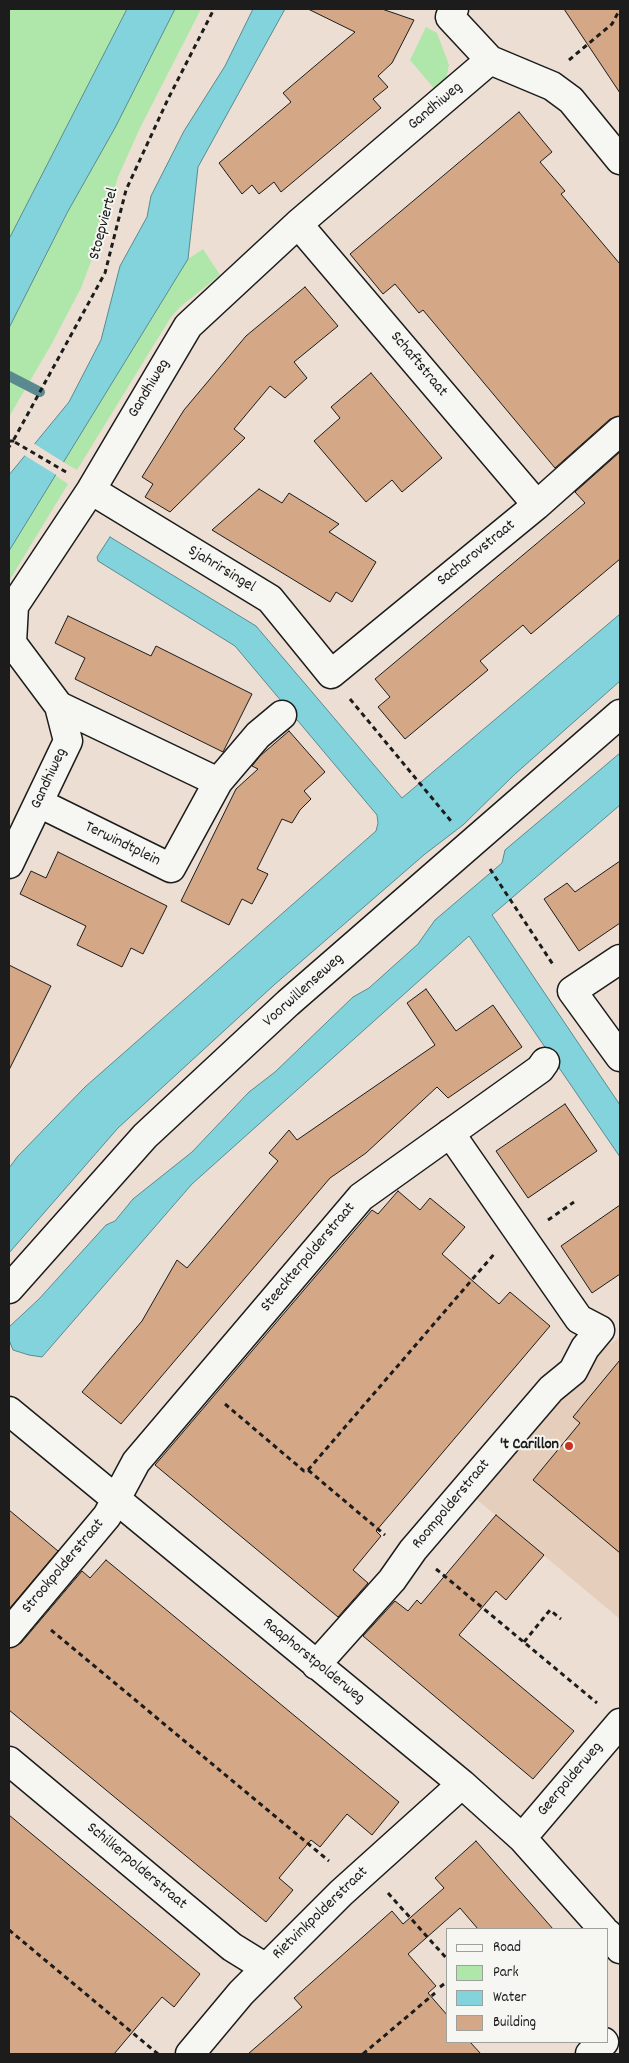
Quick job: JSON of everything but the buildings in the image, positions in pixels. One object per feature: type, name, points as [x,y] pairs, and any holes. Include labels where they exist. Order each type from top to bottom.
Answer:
[{"type":"street","points":[[454,9],[450,17],[490,60],[552,86],[571,100],[620,160]]},
{"type":"street","name":"Gandhiweg","points":[[9,864],[68,741],[59,706],[12,643],[14,606],[91,490],[188,326],[298,224],[490,60]]},
{"type":"street","name":"Schaftstraat","points":[[298,224],[537,505]]},
{"type":"street","name":"Sacharovstraat","points":[[330,674],[537,505],[620,431]]},
{"type":"street","name":"Sjahrirsingel","points":[[91,490],[270,599],[330,674]]},
{"type":"street","points":[[59,706],[218,782]]},
{"type":"street","name":"Voorwillenseweg","points":[[9,1289],[145,1136],[288,1004],[620,714]]},
{"type":"street","name":"Terwindtplein","points":[[39,804],[171,868],[218,782],[258,735],[282,715]]},
{"type":"street","points":[[620,959],[572,991],[620,1057]]},
{"type":"street","name":"Steeckterpolderstraat","points":[[116,1498],[136,1462],[361,1197],[540,1069],[545,1062]]},
{"type":"street","name":"Roompolderstraat","points":[[316,1665],[392,1580],[411,1553],[551,1389],[573,1371],[585,1348],[600,1330],[579,1319],[450,1133]]},
{"type":"street","name":"Raaphorstpolderweg","points":[[9,1411],[462,1784],[522,1838],[602,1928]]},
{"type":"street","name":"Strookpolderstraat","points":[[9,1633],[107,1516],[116,1498]]},
{"type":"street","name":"Geerpolderweg","points":[[522,1838],[612,1715]]},
{"type":"street","name":"Schilkerpolderstraat","points":[[9,1762],[232,1947],[266,1968]]},
{"type":"street","name":"Rietvinkpolderstraat","points":[[190,2054],[266,1968],[360,1876],[462,1784]]},
{"type":"street","points":[[609,1935],[620,1949]]},
{"type":"street","points":[[609,2037],[620,2027]]},
{"type":"street","points":[[590,2054],[603,2043]]},
{"type":"path","name":"Stoepviertel","points":[[9,447],[105,273],[126,190],[168,99],[214,9]]},
{"type":"path","points":[[552,86],[568,61],[612,24],[620,9]]},
{"type":"path","points":[[11,441],[67,473]]},
{"type":"path","points":[[330,674],[457,828]]},
{"type":"path","points":[[486,863],[513,906],[572,991]]},
{"type":"path","points":[[308,1470],[490,1257],[520,1236]]},
{"type":"path","points":[[202,1384],[304,1471],[308,1470],[524,1642],[612,1715]]},
{"type":"path","points":[[524,1642],[550,1610],[560,1619]]},
{"type":"path","points":[[28,1611],[337,1867],[360,1876],[446,1958]]},
{"type":"path","points":[[9,1930],[158,2054]]},
{"type":"path","points":[[440,1987],[446,1982]]},
{"type":"path","points":[[363,2054],[435,1992]]},
{"type":"shaded area","name":"'t Carillon","points":[[620,1337],[620,1619],[475,1498],[596,1354]]},
{"type":"green space","points":[[9,9],[127,9],[9,239]]},
{"type":"green space","points":[[175,9],[201,9],[140,128],[118,177],[95,251],[81,288],[51,345],[9,417],[9,328],[67,213],[116,126]]},
{"type":"green space","points":[[426,27],[437,33],[449,65],[445,84],[437,92],[410,60]]},
{"type":"green space","points":[[203,249],[220,275],[180,307],[171,317],[77,470],[63,462],[188,259]]},
{"type":"green space","points":[[55,475],[68,484],[9,581],[9,551]]},
{"type":"water","points":[[127,9],[175,9],[116,126],[67,213],[9,328],[9,239]]},
{"type":"water","points":[[253,9],[285,9],[198,167],[188,259],[9,551],[9,475],[69,402],[101,340],[120,266],[147,217],[151,196],[184,131],[225,66]]},
{"type":"water","points":[[110,537],[256,626],[402,798],[620,614],[620,681],[514,775],[463,825],[425,854],[274,985],[118,1128],[9,1253],[9,1168],[18,1156],[85,1087],[376,831],[378,823],[377,815],[235,646],[98,561],[97,557]]},
{"type":"water","points":[[620,753],[620,805],[492,915],[620,1105],[620,1157],[469,936],[192,1184],[42,1357],[13,1350],[9,1340],[9,1327],[39,1299],[106,1225],[115,1221],[133,1199],[192,1152],[249,1092],[275,1072],[353,997],[369,988],[418,944],[435,920],[502,863],[505,850]]},
{"type":"pier","points":[[33,443],[65,463],[58,476],[24,455]]},
{"type":"waterway","points":[[9,376],[40,392]]},
{"type":"place","name":"'t Carillon","points":[[569,1446]]}]
